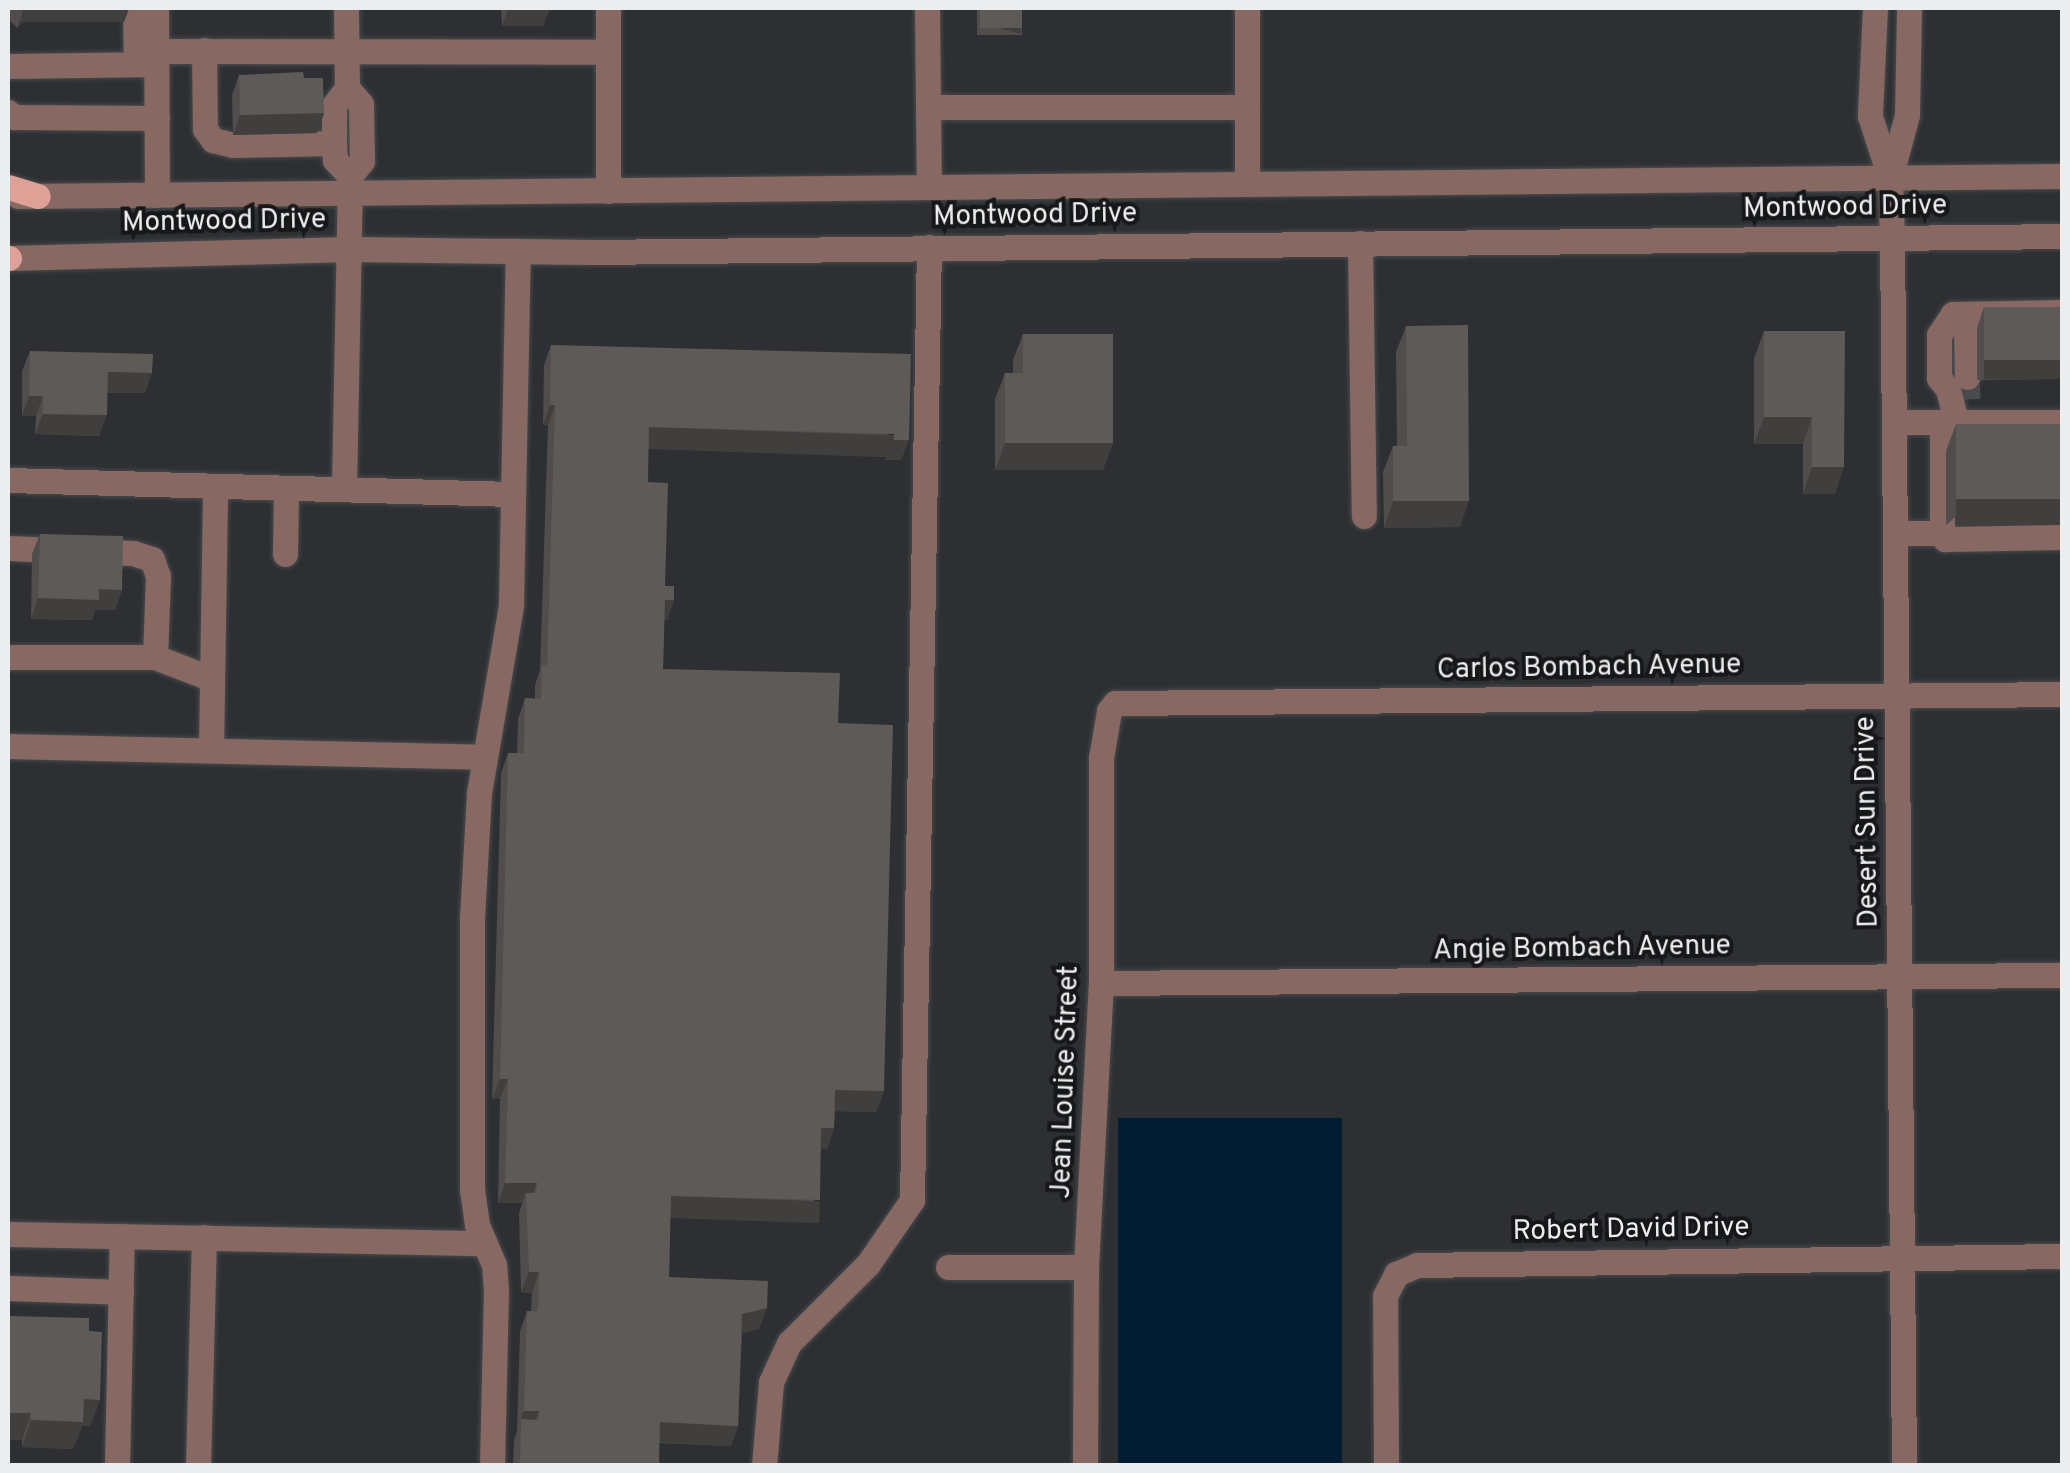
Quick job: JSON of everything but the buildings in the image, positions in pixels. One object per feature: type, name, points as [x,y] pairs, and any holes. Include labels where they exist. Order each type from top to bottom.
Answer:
[{"type":"main road","points":[[8,187],[38,196]]},
{"type":"street","points":[[136,8],[149,60],[156,118],[157,195]]},
{"type":"street","points":[[149,60],[156,8]]},
{"type":"street","points":[[346,8],[347,88],[334,105],[334,143],[336,160],[350,184]]},
{"type":"street","points":[[608,8],[608,190]]},
{"type":"street","points":[[927,8],[929,186]]},
{"type":"street","points":[[1247,8],[1247,184]]},
{"type":"street","name":"Desert Sun Drive","points":[[1875,8],[1870,116],[1890,178],[1892,238],[1904,1466]]},
{"type":"street","name":"Desert Sun Drive","points":[[1890,178],[1907,114],[1909,8]]},
{"type":"street","points":[[204,50],[205,129],[213,140],[233,145],[334,143]]},
{"type":"street","points":[[8,66],[149,60],[204,50],[608,52]]},
{"type":"street","points":[[344,489],[350,184],[362,161],[361,104],[347,88]]},
{"type":"street","points":[[928,106],[1247,106]]},
{"type":"street","points":[[8,112],[14,117],[156,118]]},
{"type":"street","name":"Montwood Drive","points":[[8,196],[157,195],[350,184],[608,190],[2062,176]]},
{"type":"street","name":"Montwood Drive","points":[[8,258],[351,250],[518,252],[2062,236]]},
{"type":"street","points":[[1360,242],[1364,516]]},
{"type":"street","points":[[764,1466],[771,1382],[790,1343],[868,1264],[912,1200],[929,247]]},
{"type":"street","points":[[492,1466],[496,1290],[494,1265],[472,1190],[472,918],[483,756],[511,604],[518,252]]},
{"type":"street","points":[[1953,314],[2062,312]]},
{"type":"street","points":[[1953,314],[1939,335],[1939,378],[1948,389],[2062,422]]},
{"type":"street","points":[[1953,314],[1966,328],[1942,533],[1945,539],[2062,537]]},
{"type":"street","points":[[1894,422],[1957,391]]},
{"type":"street","points":[[8,480],[513,494]]},
{"type":"street","points":[[211,750],[215,486]]},
{"type":"street","points":[[285,554],[286,488]]},
{"type":"street","points":[[1894,533],[1942,533]]},
{"type":"street","points":[[8,548],[133,552],[152,558],[158,576],[154,657]]},
{"type":"street","points":[[8,657],[154,657],[212,679]]},
{"type":"street","name":"Carlos Bombach Avenue","points":[[1115,703],[2062,694]]},
{"type":"street","name":"Jean Louise Street","points":[[1085,1466],[1086,1267],[1101,983],[1101,758],[1109,711],[1115,703]]},
{"type":"street","points":[[8,746],[483,756]]},
{"type":"street","name":"Angie Bombach Avenue","points":[[1101,983],[2062,974]]},
{"type":"street","points":[[8,1234],[485,1243]]},
{"type":"street","points":[[117,1466],[122,1236]]},
{"type":"street","points":[[198,1466],[204,1238]]},
{"type":"street","name":"Robert David Drive","points":[[1386,1466],[1385,1296],[1389,1282],[1406,1268],[1496,1261],[2062,1256]]},
{"type":"street","points":[[948,1267],[1086,1267]]},
{"type":"street","points":[[8,1288],[121,1292]]},
{"type":"water","points":[[1118,1118],[1342,1118],[1342,1465],[1118,1465]]},
{"type":"tunnel","points":[[1954,353],[1954,375]]},
{"type":"tunnel","points":[[1967,377],[1968,399]]}]
